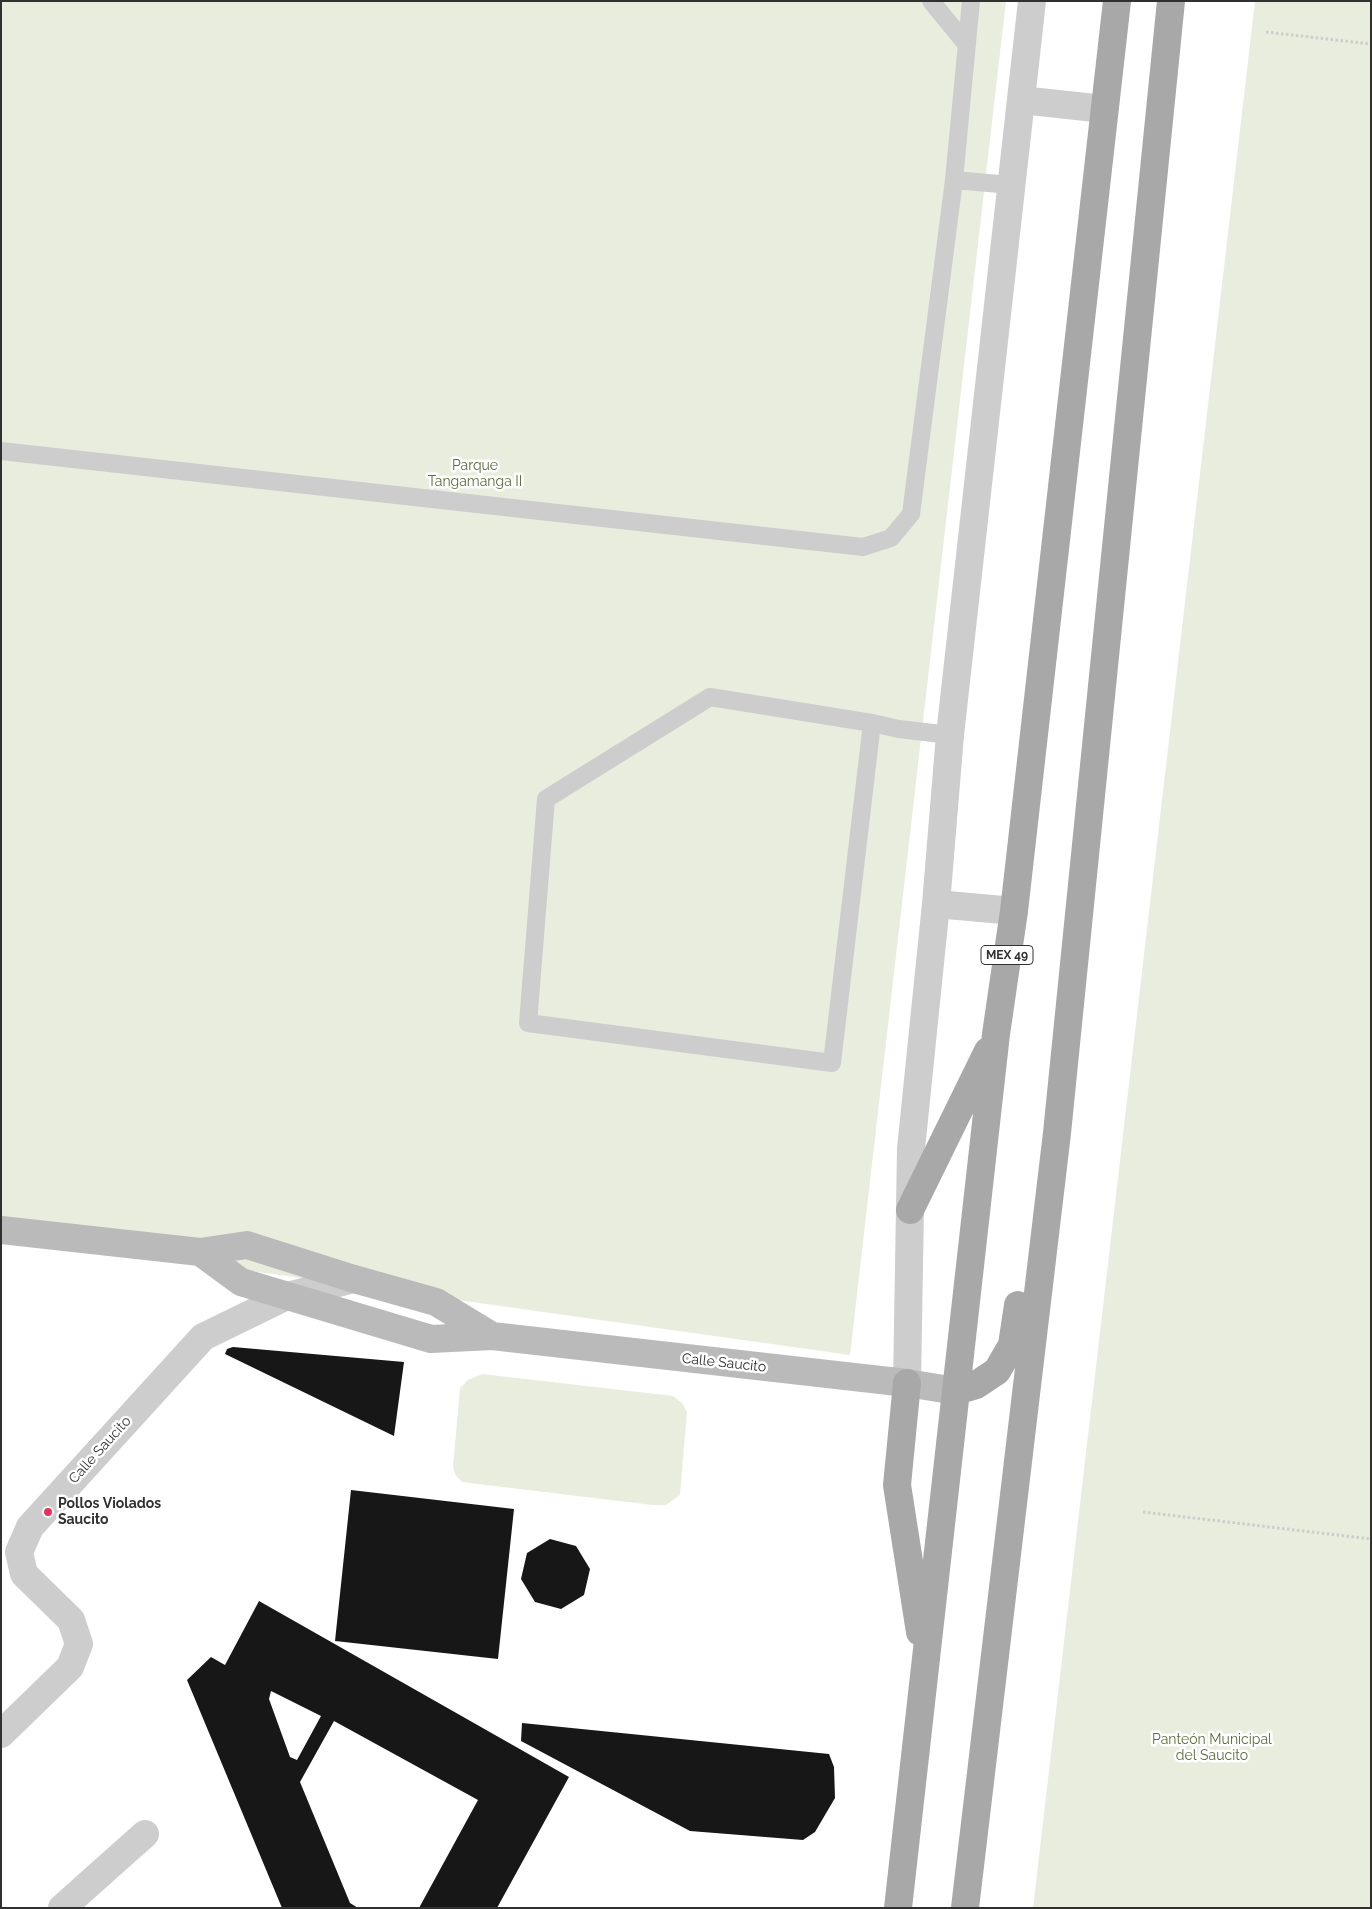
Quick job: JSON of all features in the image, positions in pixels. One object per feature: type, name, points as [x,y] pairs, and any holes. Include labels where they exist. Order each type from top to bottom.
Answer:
[{"type":"main road","name":"MEX 49","points":[[898,1908],[996,1034],[1014,911],[1117,1]]},
{"type":"main road","points":[[965,1908],[1057,1133],[1171,1]]},
{"type":"main road","points":[[910,1210],[996,1034]]},
{"type":"main road","points":[[956,1391],[976,1385],[998,1370],[1012,1345],[1031,1210],[1057,1133]]},
{"type":"main road","points":[[907,1383],[897,1485],[925,1668]]},
{"type":"street","points":[[907,1383],[910,1149],[936,904],[950,735],[1032,1]]},
{"type":"street","points":[[1021,100],[1104,109]]},
{"type":"street","points":[[936,904],[1014,911]]},
{"type":"street","name":"Calle Saucito","points":[[1,1230],[200,1252],[247,1244],[436,1302],[492,1336]]},
{"type":"street","name":"Calle Saucito","points":[[200,1252],[241,1282],[431,1339],[492,1336],[907,1383],[956,1391]]},
{"type":"street","name":"Calle Saucito","points":[[1,1734],[70,1667],[79,1644],[70,1620],[24,1574],[19,1552],[30,1527],[203,1337],[287,1296],[354,1278]]},
{"type":"street","points":[[62,1908],[146,1834]]},
{"type":"lane","points":[[931,1],[967,45]]},
{"type":"lane","points":[[1,451],[863,547],[891,538],[911,514],[954,180],[971,1]]},
{"type":"lane","points":[[954,180],[1011,185]]},
{"type":"lane","points":[[872,723],[832,1063],[528,1023],[546,799],[710,698],[872,723],[899,729],[950,735]]},
{"type":"path","points":[[1266,32],[1371,44]]},
{"type":"path","points":[[1143,1512],[1371,1539]]},
{"type":"green space","name":"Parque Tangamanga II","points":[[1,1],[1006,1],[850,1355],[1,1236]]},
{"type":"green space","name":"Panteón Municipal del Saucito","points":[[1255,1],[1371,1],[1371,1908],[1033,1908]]},
{"type":"green space","points":[[482,1374],[673,1396],[682,1403],[687,1412],[680,1495],[666,1505],[652,1505],[462,1482],[456,1476],[453,1467],[460,1388],[468,1380]]},
{"type":"building","points":[[233,1347],[404,1362],[394,1436],[225,1354],[227,1349]]},
{"type":"building","points":[[351,1490],[514,1509],[498,1659],[335,1641]]},
{"type":"building","points":[[550,1539],[576,1546],[590,1569],[584,1595],[561,1609],[535,1602],[521,1579],[527,1553]]},
{"type":"building","points":[[259,1601],[569,1777],[497,1908],[419,1908],[478,1800],[334,1721],[300,1782],[350,1903],[358,1908],[282,1908],[187,1680],[211,1657],[225,1665]],"holes":[[[271,1691],[321,1716],[297,1760],[290,1757],[269,1699]]]},
{"type":"building","points":[[522,1723],[829,1754],[834,1767],[835,1798],[815,1832],[803,1840],[690,1831],[521,1741]]},
{"type":"place","name":"Pollos Violados Saucito","points":[[48,1512]]}]
